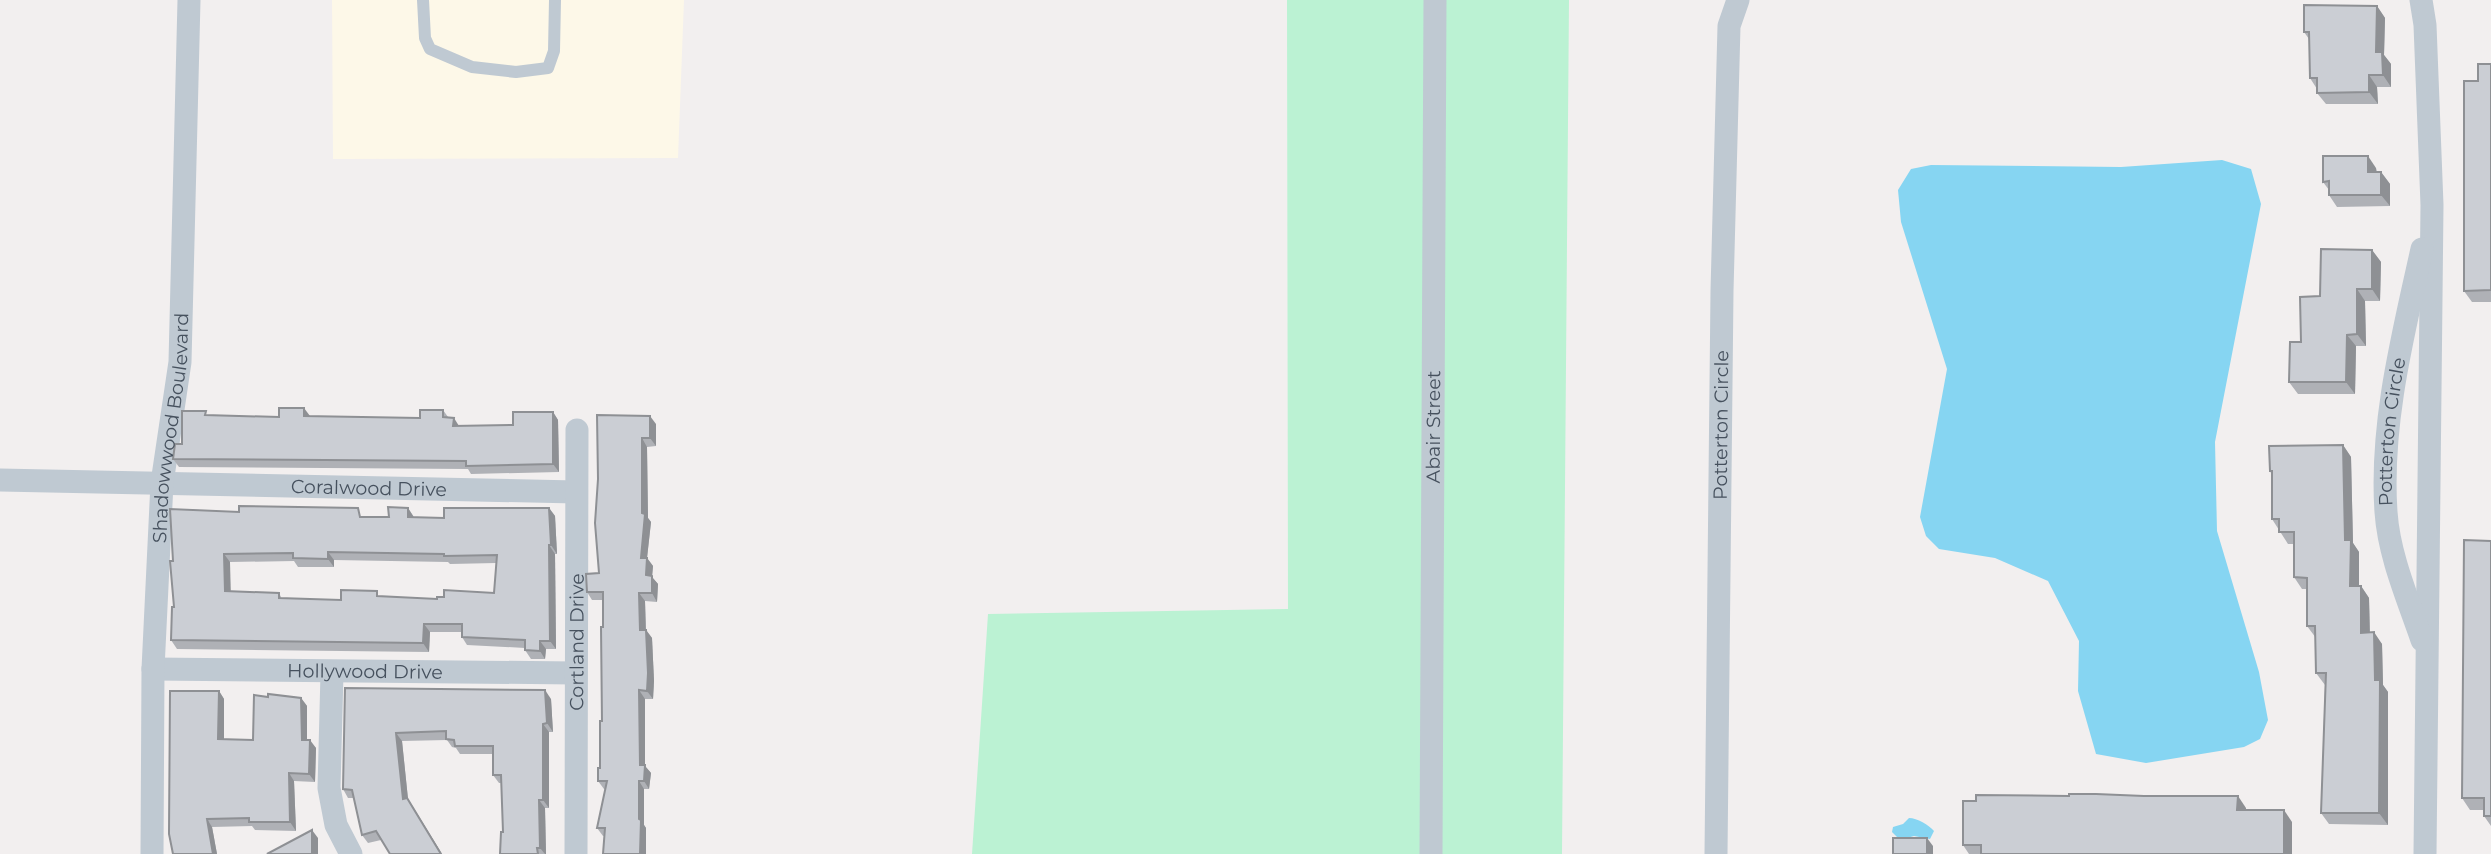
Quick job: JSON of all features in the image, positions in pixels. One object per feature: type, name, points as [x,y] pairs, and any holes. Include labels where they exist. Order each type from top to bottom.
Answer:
[{"type":"street","name":"Shadowwood Boulevard","points":[[152,854],[153,669],[162,483],[180,362],[188,0]]},
{"type":"street","name":"Abair Street","points":[[1431,854],[1435,0]]},
{"type":"street","name":"Potterton Circle","points":[[1716,854],[1722,277],[1729,26],[1738,0]]},
{"type":"street","name":"Potterton Circle","points":[[2421,0],[2425,25],[2431,205],[2425,854]]},
{"type":"street","name":"Potterton Circle","points":[[2427,656],[2395,563],[2386,514],[2385,469],[2386,431],[2431,205]]},
{"type":"street","name":"Cortland Drive","points":[[576,854],[577,430]]},
{"type":"street","name":"Coralwood Drive","points":[[0,480],[576,492]]},
{"type":"street","name":"Hollywood Drive","points":[[153,669],[332,673],[575,673]]},
{"type":"street","points":[[332,673],[328,788],[336,825],[351,854]]},
{"type":"lane","points":[[423,0],[425,38],[430,49],[471,67],[516,72],[548,68],[554,51],[555,0]]},
{"type":"shaded area","points":[[332,0],[684,0],[678,158],[333,159]]},
{"type":"green space","points":[[1287,0],[1569,0],[1562,854],[972,854],[988,614],[1288,609]]},
{"type":"water","points":[[2222,160],[2251,169],[2261,204],[2215,442],[2217,531],[2259,672],[2268,720],[2260,739],[2244,747],[2146,763],[2096,754],[2078,691],[2079,641],[2048,581],[1995,558],[1939,549],[1926,536],[1920,517],[1947,369],[1901,222],[1898,190],[1911,169],[1931,165],[2121,167]]},
{"type":"water","points":[[1909,818],[1926,824],[1934,831],[1930,839],[1914,836],[1900,840],[1892,832],[1893,827],[1903,824]]},
{"type":"building","points":[[2304,5],[2377,6],[2376,52],[2382,52],[2383,75],[2369,75],[2369,92],[2317,93],[2317,78],[2310,78],[2309,32],[2304,32]]},
{"type":"building","points":[[2478,64],[2491,64],[2491,290],[2464,291],[2464,81],[2478,81]]},
{"type":"building","points":[[2323,156],[2368,156],[2368,172],[2381,172],[2381,195],[2329,195],[2329,181],[2323,182]]},
{"type":"building","points":[[2321,249],[2372,250],[2372,289],[2357,289],[2357,334],[2347,335],[2346,382],[2289,382],[2290,342],[2301,342],[2300,297],[2320,296]]},
{"type":"building","points":[[279,408],[304,408],[304,416],[420,418],[420,410],[443,410],[443,417],[454,418],[453,426],[513,425],[513,412],[553,412],[553,464],[466,466],[466,461],[173,459],[175,444],[182,444],[182,411],[206,411],[205,415],[279,417]]},
{"type":"building","points":[[597,415],[650,416],[650,438],[642,438],[642,513],[645,514],[641,558],[647,558],[646,575],[652,576],[652,593],[639,593],[640,630],[646,630],[648,673],[647,691],[639,690],[640,765],[645,765],[644,781],[639,781],[640,854],[603,854],[605,828],[597,828],[607,781],[598,781],[602,721],[603,592],[587,592],[586,574],[599,573],[595,523],[598,479]]},
{"type":"building","points":[[2343,445],[2345,540],[2351,540],[2350,586],[2361,586],[2361,633],[2374,632],[2375,680],[2380,680],[2379,813],[2321,813],[2326,673],[2316,673],[2315,626],[2307,626],[2307,578],[2294,577],[2294,532],[2279,532],[2279,519],[2272,519],[2269,446]]},
{"type":"building","points":[[239,506],[358,508],[360,517],[389,517],[388,507],[408,508],[408,517],[444,518],[444,508],[549,508],[550,641],[540,641],[540,651],[525,650],[525,640],[462,637],[462,624],[424,624],[423,643],[171,640],[174,607],[170,561],[173,561],[170,509],[239,512]],"holes":[[[328,552],[497,555],[494,593],[444,590],[444,597],[437,599],[377,596],[377,591],[341,590],[341,600],[279,598],[279,593],[225,591],[224,554],[293,553],[293,558],[328,559]]]},
{"type":"building","points":[[2464,540],[2491,541],[2491,816],[2484,816],[2484,798],[2462,798]]},
{"type":"building","points":[[345,688],[545,690],[547,723],[543,724],[543,800],[539,800],[538,854],[500,854],[503,832],[501,775],[493,775],[493,746],[455,746],[454,740],[446,739],[446,731],[396,733],[403,799],[407,798],[441,854],[390,854],[376,831],[362,835],[352,790],[343,789]]},
{"type":"building","points":[[170,691],[219,691],[218,739],[253,740],[254,695],[301,698],[302,740],[310,740],[309,774],[289,773],[290,822],[249,822],[249,818],[207,819],[213,854],[173,854],[169,834]]},
{"type":"building","points":[[1976,795],[2238,796],[2237,810],[2284,810],[2284,854],[1981,854],[1981,845],[1963,845],[1963,801],[1976,801]]},
{"type":"building","points":[[312,830],[312,854],[267,854]]},
{"type":"building","points":[[1893,838],[1927,838],[1927,854],[1893,854]]}]
